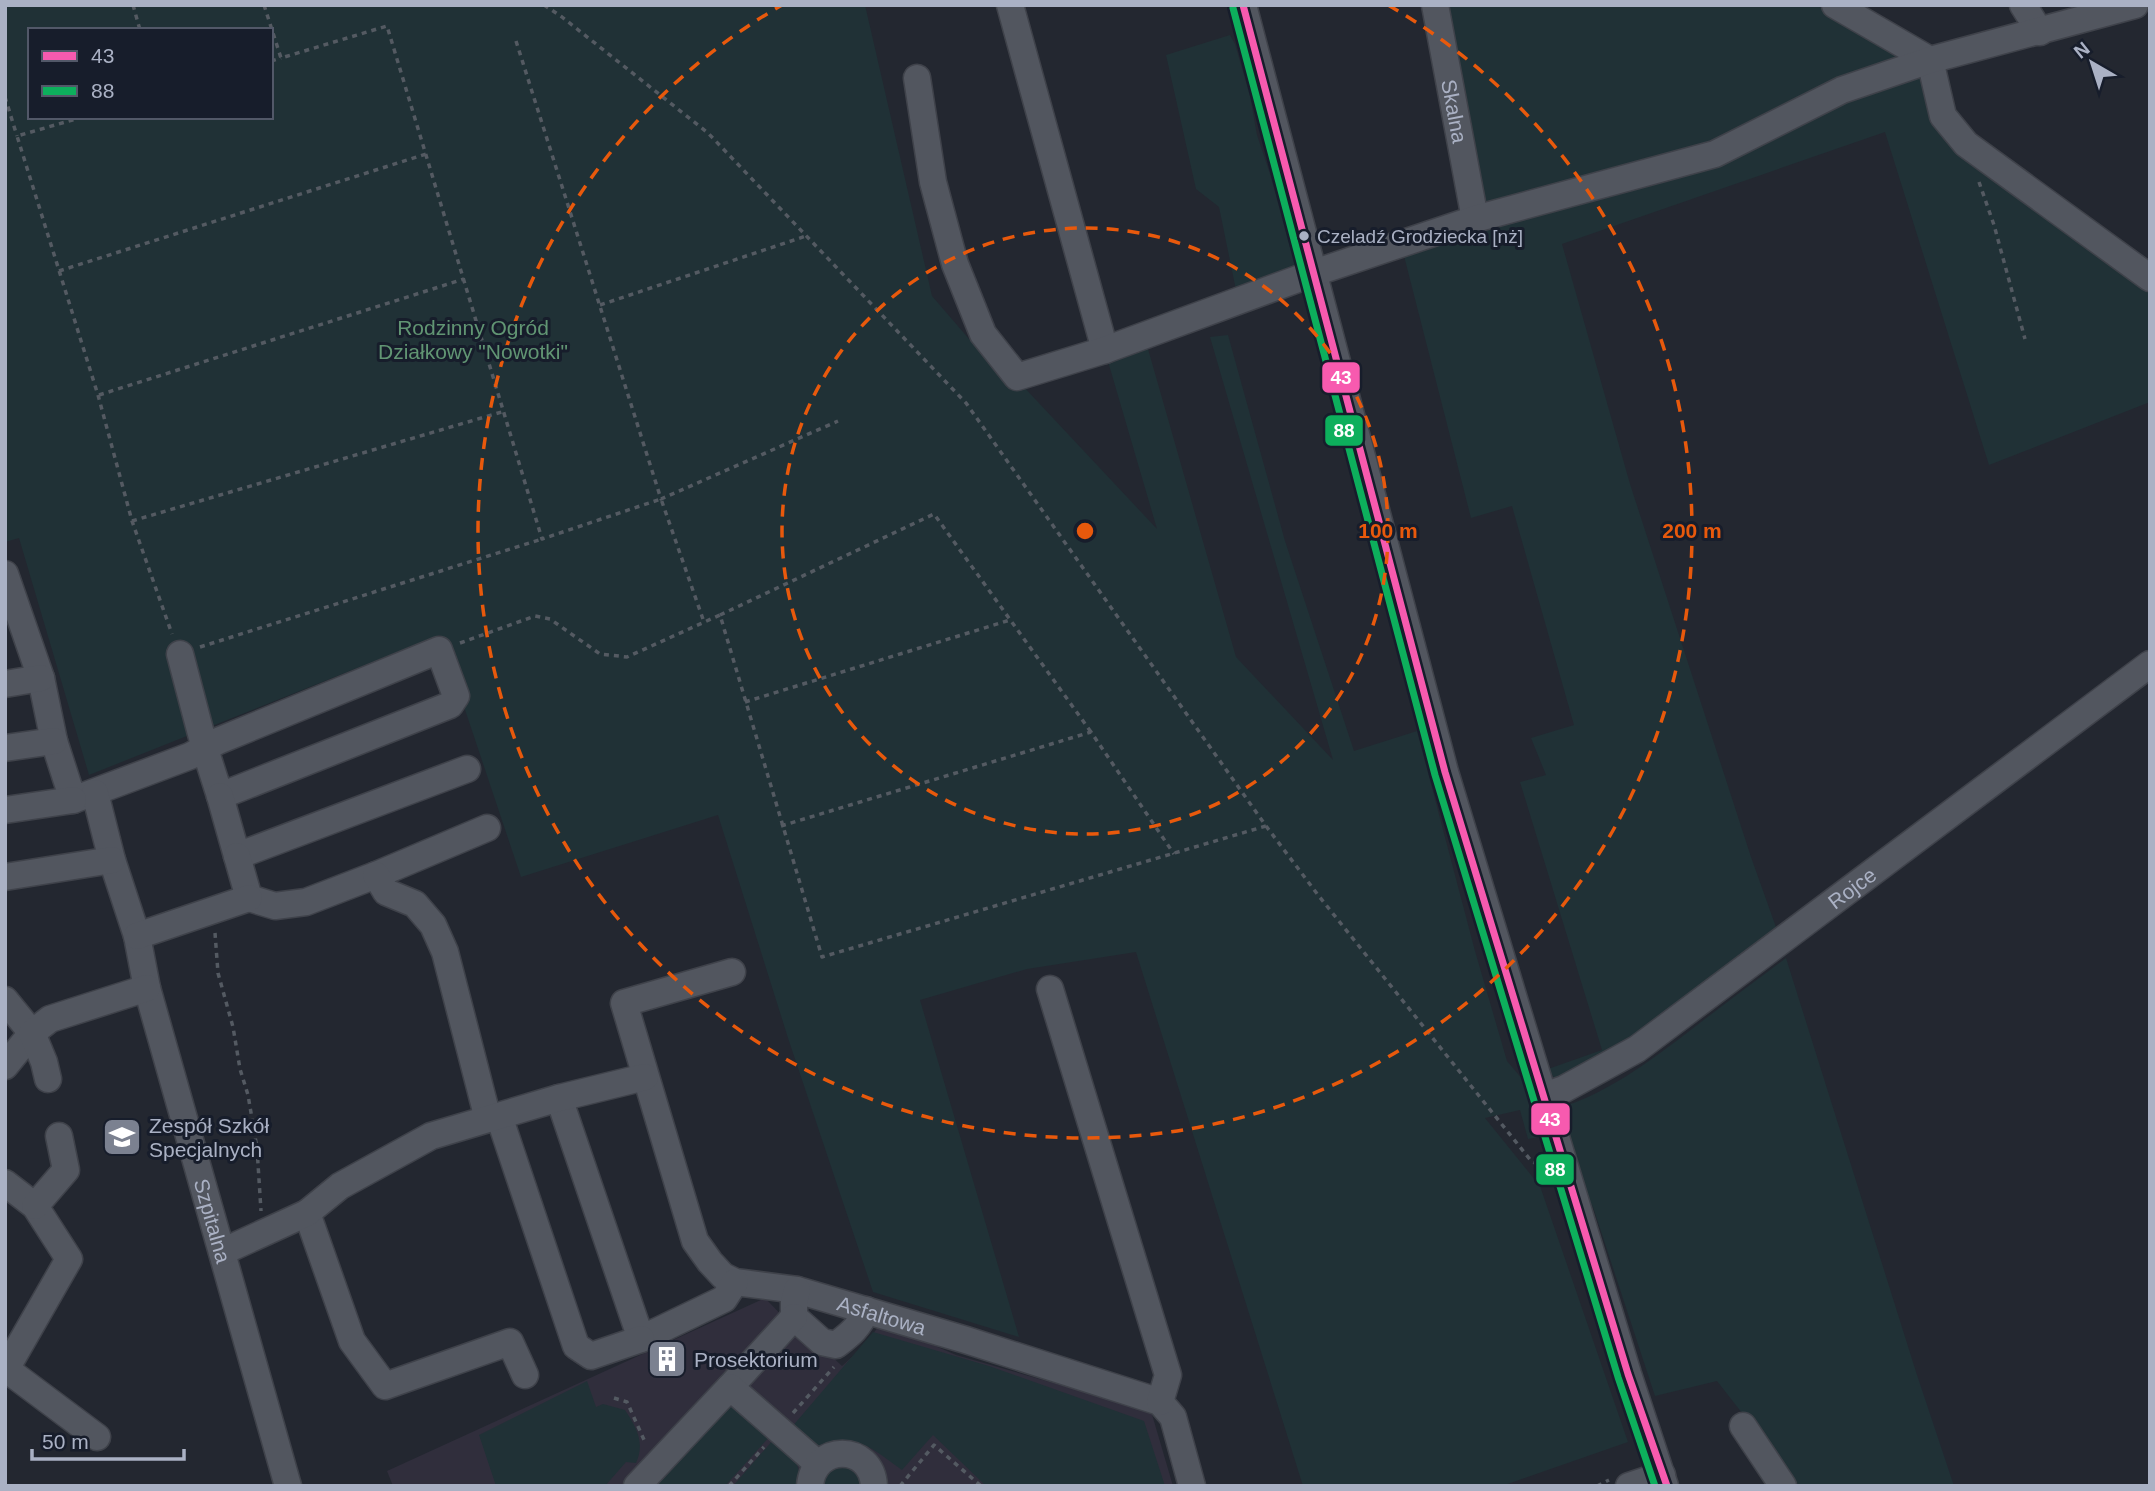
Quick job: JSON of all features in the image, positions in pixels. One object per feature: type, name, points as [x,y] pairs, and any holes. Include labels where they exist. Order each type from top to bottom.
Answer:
[{"type":"street","points":[[1010,5],[1105,350]]},
{"type":"street","points":[[1243,5],[1445,772],[1628,1374],[1665,1482],[1629,1486]]},
{"type":"street","name":"Skalna","points":[[1435,5],[1475,219]]},
{"type":"street","points":[[1835,5],[1930,60],[1943,116],[1973,149],[2150,278]]},
{"type":"street","points":[[2023,5],[2040,32]]},
{"type":"street","points":[[916,78],[933,182],[955,264],[983,334],[1017,377],[1105,350],[1314,273],[1475,219],[1715,154],[1842,90],[1930,60],[2135,5]]},
{"type":"street","name":"Szpitalna","points":[[5,574],[14,622],[41,678],[54,741],[84,797],[112,860],[137,936],[147,988],[288,1486]]},
{"type":"street","points":[[5,810],[84,797],[439,650],[456,696],[450,705],[220,796]]},
{"type":"street","points":[[180,654],[249,898]]},
{"type":"street","name":"Rojce","points":[[1545,1096],[1641,1056],[1749,976],[2150,664]]},
{"type":"street","points":[[5,684],[41,678]]},
{"type":"street","points":[[5,748],[54,741]]},
{"type":"street","points":[[237,856],[467,769]]},
{"type":"street","points":[[137,936],[249,898],[275,906],[306,901],[487,828]]},
{"type":"street","points":[[5,877],[112,860]]},
{"type":"street","points":[[376,875],[387,892],[415,904],[433,925],[445,952],[493,1117],[576,1346],[591,1356],[641,1339],[724,1299],[735,1282],[723,1276],[695,1241],[624,1003],[732,972]]},
{"type":"street","points":[[5,1066],[32,1033],[50,1019],[147,988]]},
{"type":"street","points":[[1050,989],[1168,1375],[1160,1402],[1173,1417],[1192,1486]]},
{"type":"street","points":[[5,1000],[32,1033],[48,1079]]},
{"type":"street","points":[[222,1252],[307,1213],[340,1186],[431,1136],[559,1098],[645,1077]]},
{"type":"street","points":[[559,1098],[641,1339]]},
{"type":"street","points":[[35,1206],[66,1170],[59,1136]]},
{"type":"street","points":[[5,1183],[35,1206],[69,1259],[6,1369],[97,1437]]},
{"type":"street","points":[[307,1213],[352,1341],[385,1386],[510,1342],[525,1375]]},
{"type":"street","name":"Asfaltowa","points":[[735,1282],[796,1303],[866,1310],[1160,1402]]},
{"type":"street","points":[[637,1486],[730,1387],[796,1303],[822,1342],[836,1345],[852,1333],[862,1321],[866,1310]]},
{"type":"street","points":[[730,1387],[778,1431],[814,1475],[835,1454],[845,1453],[863,1461],[870,1469],[874,1486]]},
{"type":"street","points":[[1743,1426],[1783,1486]]},
{"type":"path","points":[[133,5],[139,28]]},
{"type":"path","points":[[264,5],[271,28]]},
{"type":"path","points":[[544,5],[708,133],[966,403],[1266,826],[1318,895],[1532,1163],[1568,1173]]},
{"type":"path","points":[[273,60],[387,26],[542,539]]},
{"type":"path","points":[[273,33],[281,58]]},
{"type":"path","points":[[516,41],[661,499],[704,622]]},
{"type":"path","points":[[5,97],[98,395],[132,521],[180,654],[661,499],[838,421]]},
{"type":"path","points":[[17,136],[76,119]]},
{"type":"path","points":[[1973,149],[1974,167],[1994,225],[2025,339]]},
{"type":"path","points":[[59,271],[426,154]]},
{"type":"path","points":[[600,305],[806,236]]},
{"type":"path","points":[[98,395],[464,279]]},
{"type":"path","points":[[132,521],[505,411]]},
{"type":"path","points":[[439,650],[535,616],[550,619],[600,654],[628,657],[934,514],[1091,732],[1174,854]]},
{"type":"path","points":[[720,615],[822,957],[1266,826]]},
{"type":"path","points":[[745,702],[1010,620]]},
{"type":"path","points":[[781,826],[1091,732]]},
{"type":"path","points":[[210,912],[214,924],[218,973],[233,1027],[257,1148],[262,1234]]},
{"type":"path","points":[[729,1486],[840,1360]]},
{"type":"path","points":[[614,1398],[627,1402],[645,1438],[646,1447]]},
{"type":"path","points":[[900,1486],[934,1445],[981,1486]]},
{"type":"shaded area","points":[[765,1298],[793,1327],[842,1366],[864,1346],[878,1327],[899,1330],[956,1355],[1151,1411],[1173,1486],[393,1486],[387,1471]]},
{"type":"green space","name":"Rodzinny Ogród Działkowy \"Nowotki\"","points":[[5,5],[865,5],[932,296],[1013,390],[1022,385],[1157,529],[1107,358],[1146,342],[1236,657],[1333,760],[1210,337],[1228,335],[1285,541],[1354,751],[1417,731],[1507,1061],[1549,1111],[1588,1097],[1625,1077],[1786,958],[1954,1486],[1799,1486],[1717,1381],[1655,1396],[1593,1207],[1540,1137],[1528,1139],[1520,1110],[1485,1118],[1540,1186],[1628,1442],[1502,1486],[1303,1486],[1136,952],[1027,969],[920,1000],[1019,1337],[873,1292],[788,1038],[718,815],[521,877],[440,635],[89,775],[19,538],[5,542]]},
{"type":"green space","points":[[1447,5],[1816,5],[1902,55],[1716,143],[1479,210]]},
{"type":"green space","points":[[1230,35],[1250,96],[1257,135],[1297,272],[1237,295],[1219,207],[1196,189],[1166,55]]},
{"type":"green space","points":[[1923,76],[1932,115],[2150,287],[2150,402],[1989,465],[1885,132],[1562,244],[1630,484],[1777,930],[1634,1037],[1555,1079],[1548,1069],[1602,1050],[1520,782],[1546,775],[1531,738],[1574,725],[1512,506],[1471,518],[1403,252],[1843,98]]},
{"type":"green space","points":[[873,1332],[989,1366],[1144,1421],[1165,1486],[986,1486],[933,1435],[902,1470],[862,1444],[843,1441],[812,1445],[791,1428]]},
{"type":"green space","points":[[587,1381],[596,1407],[603,1404],[625,1410],[640,1442],[636,1463],[626,1462],[605,1486],[496,1486],[479,1435]]},
{"type":"green space","points":[[731,1406],[742,1410],[770,1436],[725,1486],[657,1486],[723,1411]]},
{"type":"green space","points":[[773,1440],[790,1454],[797,1464],[800,1486],[733,1486]]},
{"type":"green space","points":[[849,1459],[867,1486],[816,1486],[816,1478]]},
{"type":"transit line","name":"43","points":[[1243,5],[1445,772],[1628,1374],[1667,1486]]},
{"type":"transit line","name":"88","points":[[1233,8],[1435,775],[1618,1377],[1655,1486]]},
{"type":"place","name":"Czeladź Grodziecka [nż]","points":[[1304,236]]},
{"type":"place","name":"Zespół Szkół Specjalnych","points":[[122,1137]]},
{"type":"place","name":"Prosektorium","points":[[667,1359]]}]
